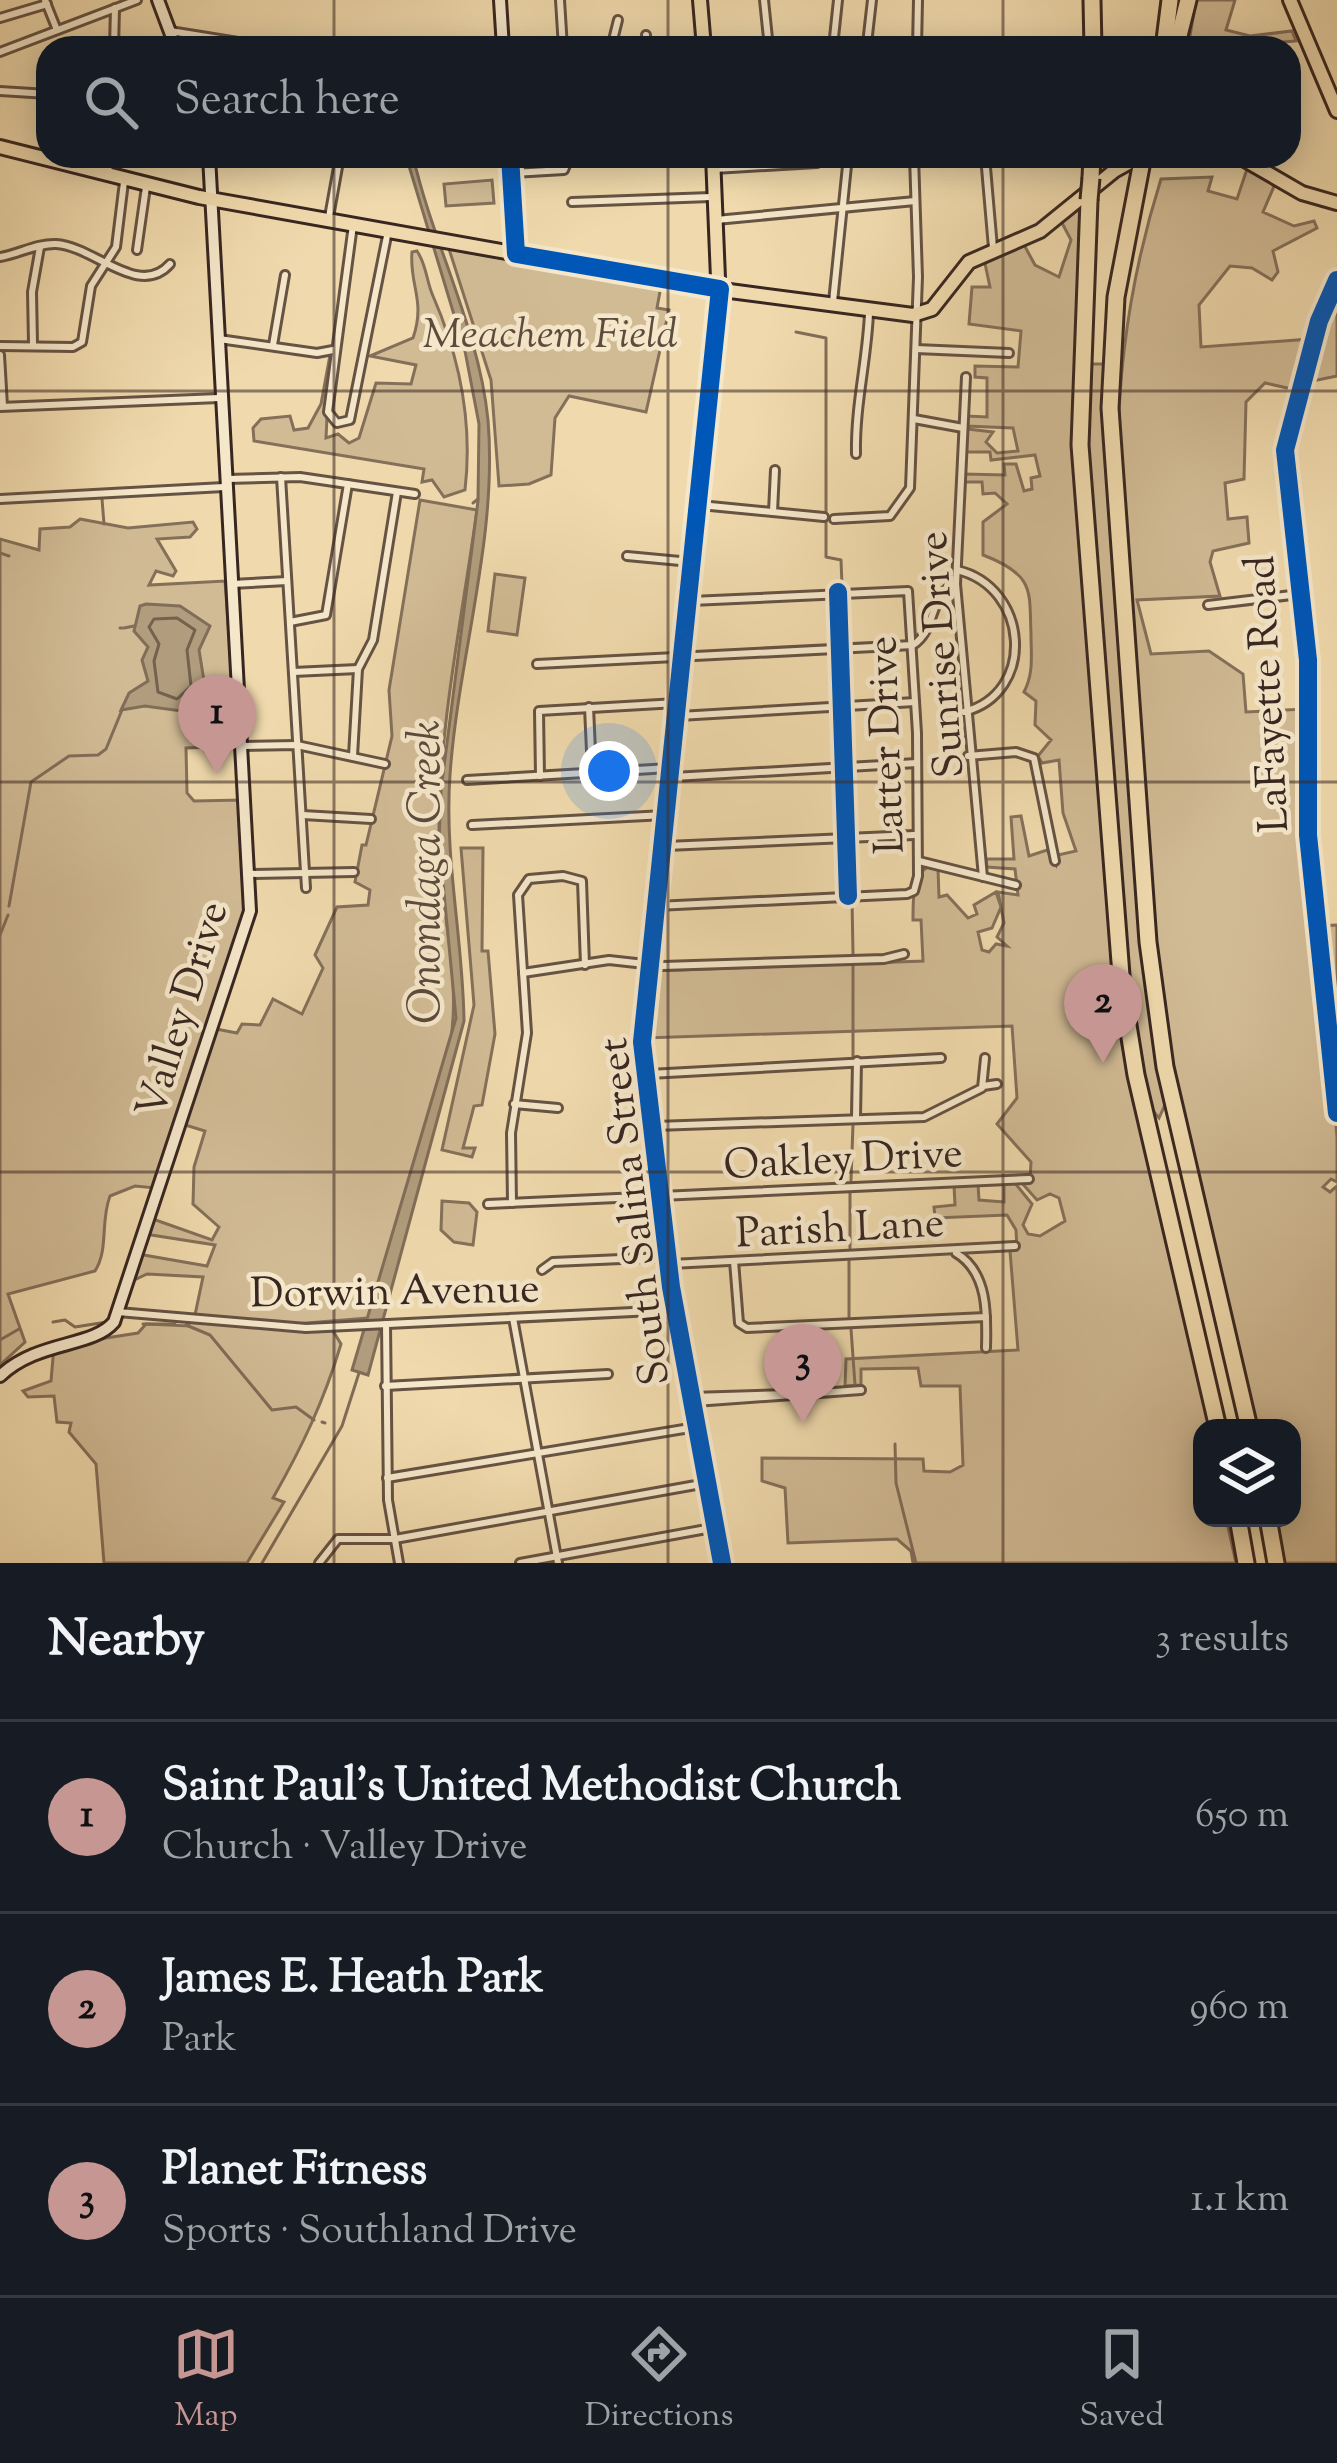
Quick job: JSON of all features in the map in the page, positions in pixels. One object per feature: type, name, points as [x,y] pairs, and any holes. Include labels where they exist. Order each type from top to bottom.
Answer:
[{"type":"highway","points":[[1093,36],[1094,0]]},
{"type":"highway","points":[[1166,36],[1170,0]]},
{"type":"highway","points":[[1179,36],[1188,0]]},
{"type":"highway","points":[[1091,168],[1080,445],[1122,988],[1136,1076],[1216,1419]]},
{"type":"highway","points":[[1140,168],[1116,297],[1109,408],[1148,942],[1165,1067],[1247,1419]]},
{"type":"highway","points":[[1240,1527],[1246,1563]]},
{"type":"highway","points":[[1270,1527],[1276,1563]]},
{"type":"main road","points":[[158,0],[172,36]]},
{"type":"main road","points":[[500,0],[502,36]]},
{"type":"main road","points":[[700,0],[703,36]]},
{"type":"main road","points":[[1290,0],[1337,112]]},
{"type":"main road","points":[[0,147],[36,157]]},
{"type":"main road","points":[[73,168],[146,187],[720,290],[916,315],[932,309],[962,266],[1057,220],[1120,168]]},
{"type":"main road","name":"Valley Drive","points":[[114,1320],[242,943],[249,874],[209,168]]},
{"type":"main road","points":[[511,168],[516,254]]},
{"type":"main road","name":"South Salina Street","points":[[713,168],[720,290],[642,1042],[674,1310],[722,1563]]},
{"type":"main road","points":[[1259,168],[1302,193],[1337,202]]},
{"type":"main road","name":"LaFayette Road","points":[[1337,280],[1325,301],[1286,438],[1308,660],[1306,810],[1337,1112]]},
{"type":"main road","points":[[4,1372],[28,1353],[95,1336],[114,1320]]},
{"type":"street","points":[[42,36],[137,0]]},
{"type":"street","points":[[560,0],[562,36]]},
{"type":"street","points":[[764,0],[768,36]]},
{"type":"street","points":[[834,36],[838,0]]},
{"type":"street","points":[[868,36],[872,0]]},
{"type":"street","points":[[918,0],[918,36]]},
{"type":"street","points":[[0,18],[46,2],[57,30]]},
{"type":"street","points":[[115,36],[116,8]]},
{"type":"street","points":[[614,36],[618,20]]},
{"type":"street","points":[[170,31],[201,36]]},
{"type":"street","points":[[0,53],[36,38]]},
{"type":"street","points":[[0,91],[36,93]]},
{"type":"street","points":[[108,168],[108,178]]},
{"type":"street","points":[[328,219],[338,168]]},
{"type":"street","points":[[511,173],[559,168]]},
{"type":"street","points":[[832,304],[847,168]]},
{"type":"street","points":[[834,519],[890,516],[908,496],[916,349],[914,168]]},
{"type":"street","points":[[986,168],[994,252]]},
{"type":"street","points":[[124,182],[119,235],[109,262],[91,286],[82,342],[74,347],[33,344],[0,350],[2,406],[219,398]]},
{"type":"street","points":[[137,250],[146,187]]},
{"type":"street","points":[[572,202],[715,196]]},
{"type":"street","points":[[716,220],[915,201]]},
{"type":"street","points":[[353,224],[328,412],[342,424],[350,420],[388,231]]},
{"type":"street","points":[[0,256],[64,244],[141,277],[157,275],[170,264]]},
{"type":"street","points":[[33,344],[32,292],[40,246]]},
{"type":"street","points":[[273,345],[285,274]]},
{"type":"street","points":[[856,454],[856,400],[867,354],[869,309]]},
{"type":"street","points":[[215,340],[317,353],[333,350]]},
{"type":"street","points":[[916,349],[1009,353]]},
{"type":"street","name":"Sunrise Drive","points":[[966,377],[956,584],[968,756],[981,812],[983,877]]},
{"type":"street","points":[[914,418],[963,428]]},
{"type":"street","points":[[772,512],[775,470]]},
{"type":"street","points":[[281,477],[306,888]]},
{"type":"street","points":[[0,499],[281,477],[416,494]]},
{"type":"street","points":[[290,622],[326,615],[348,484]]},
{"type":"street","points":[[353,756],[358,669],[373,640],[397,491]]},
{"type":"street","points":[[697,505],[824,517]]},
{"type":"street","points":[[626,556],[691,562]]},
{"type":"street","points":[[957,570],[999,591],[1011,636],[1008,682],[993,700],[964,712]]},
{"type":"street","points":[[229,584],[287,581]]},
{"type":"street","points":[[537,664],[913,645],[926,633],[940,593],[956,584]]},
{"type":"street","name":"Latter Drive","points":[[838,592],[904,590],[913,645],[918,764],[917,886],[907,893],[848,896]]},
{"type":"street","points":[[655,907],[848,896],[848,766],[838,592],[687,601]]},
{"type":"street","points":[[1208,605],[1300,594]]},
{"type":"street","points":[[293,672],[358,669]]},
{"type":"street","points":[[540,776],[539,711],[915,702]]},
{"type":"street","points":[[589,707],[592,772]]},
{"type":"street","points":[[240,746],[297,745],[385,764]]},
{"type":"street","points":[[968,756],[1016,752],[1034,758],[1055,861]]},
{"type":"street","points":[[467,780],[918,764]]},
{"type":"street","points":[[302,815],[371,819]]},
{"type":"street","points":[[472,825],[665,815]]},
{"type":"street","points":[[662,846],[914,835]]},
{"type":"street","points":[[919,861],[1016,885]]},
{"type":"street","points":[[249,874],[354,872]]},
{"type":"street","points":[[512,1204],[514,1105],[526,1033],[518,895],[526,881],[539,876],[582,881],[585,964]]},
{"type":"street","points":[[523,974],[585,964],[884,959],[904,953]]},
{"type":"street","points":[[645,1074],[941,1058]]},
{"type":"street","points":[[983,1086],[985,1058]]},
{"type":"street","points":[[856,1119],[857,1061]]},
{"type":"street","points":[[651,1126],[925,1117],[983,1086],[997,1084]]},
{"type":"street","points":[[514,1105],[558,1108]]},
{"type":"street","name":"Oakley Drive","points":[[488,1204],[1029,1179]]},
{"type":"street","name":"Parish Lane","points":[[542,1270],[553,1262],[734,1261],[956,1253],[1015,1246]]},
{"type":"street","points":[[956,1253],[976,1273],[986,1317],[986,1348]]},
{"type":"street","points":[[734,1261],[742,1327],[986,1317]]},
{"type":"street","name":"Dorwin Avenue","points":[[114,1320],[306,1328],[674,1310]]},
{"type":"street","points":[[513,1318],[558,1560]]},
{"type":"street","points":[[383,1324],[387,1478],[399,1563]]},
{"type":"street","points":[[385,1386],[608,1374]]},
{"type":"street","points":[[691,1400],[861,1390]]},
{"type":"street","points":[[387,1478],[696,1427]]},
{"type":"street","points":[[319,1563],[338,1539],[395,1539],[707,1484]]},
{"type":"street","points":[[520,1563],[558,1560],[716,1527]]},
{"type":"green space","points":[[1196,0],[1235,0],[1226,30],[1250,36],[1190,36]]},
{"type":"green space","points":[[1292,31],[1294,36],[1250,36]]},
{"type":"green space","points":[[1251,168],[1275,184],[1263,212],[1294,226],[1314,221],[1317,228],[1273,251],[1278,272],[1272,280],[1252,268],[1230,266],[1199,305],[1201,347],[1311,339],[1296,390],[1265,383],[1246,402],[1244,479],[1225,483],[1228,519],[1247,517],[1249,543],[1213,551],[1210,562],[1220,596],[1137,600],[1151,654],[1209,651],[1243,674],[1246,712],[1305,709],[1337,1138],[1337,1182],[1331,1179],[1323,1187],[1330,1192],[1337,1186],[1337,1563],[1281,1563],[1275,1527],[1301,1527],[1301,1419],[1251,1419],[1171,1065],[1153,954],[1118,446],[1121,378],[1129,311],[1161,179],[1212,177],[1208,191],[1237,199]]},
{"type":"green space","points":[[492,180],[494,203],[446,206],[444,184]]},
{"type":"green space","points":[[1080,203],[1076,363],[1115,965],[1211,1419],[1193,1419],[1193,1527],[1228,1527],[1236,1563],[913,1563],[911,1551],[897,1539],[788,1543],[785,1488],[762,1481],[762,1458],[923,1459],[924,1471],[950,1472],[963,1465],[960,1386],[921,1386],[918,1368],[861,1369],[861,1385],[845,1386],[846,1359],[1018,1350],[1010,1251],[1017,1250],[1016,1230],[1007,1215],[935,1218],[934,1207],[955,1205],[954,1185],[978,1184],[979,1200],[1004,1202],[1004,1182],[1014,1182],[1032,1204],[1023,1225],[1028,1234],[1040,1236],[1065,1221],[1059,1198],[1050,1194],[1037,1200],[1020,1181],[1030,1181],[1031,1162],[997,1124],[1017,1098],[1012,1026],[645,1038],[652,971],[923,961],[921,920],[913,920],[913,906],[923,871],[938,869],[939,897],[947,895],[968,918],[977,914],[974,905],[996,892],[1001,906],[998,892],[1018,895],[1015,869],[987,867],[986,859],[1014,859],[1011,817],[1021,816],[1029,856],[1047,850],[1056,865],[1058,855],[1076,851],[1063,813],[1059,760],[1042,763],[1038,756],[1051,740],[1035,725],[1036,701],[1024,692],[1031,657],[1026,586],[1013,570],[983,555],[983,522],[1007,504],[995,493],[983,494],[982,482],[964,482],[964,474],[1005,475],[1004,464],[1016,464],[1024,491],[1032,489],[1031,478],[1040,476],[1035,455],[991,460],[990,452],[965,452],[967,429],[993,432],[986,442],[997,453],[1018,451],[1013,428],[966,426],[967,416],[987,417],[987,378],[975,377],[975,366],[1018,367],[1021,331],[969,324],[972,287],[990,287],[984,259],[1023,243],[1035,265],[1059,277],[1071,240],[1061,221]],"holes":[[[1001,907],[1004,923],[997,937],[1007,946],[996,944],[989,952],[982,950],[978,932],[992,928]]]},
{"type":"green space","name":"Meachem Field","points":[[449,249],[661,286],[657,308],[669,310],[646,412],[569,396],[555,418],[551,475],[529,484],[499,486],[491,380]]},
{"type":"green space","points":[[417,251],[451,343],[462,390],[465,490],[444,497],[432,480],[422,482],[424,469],[254,441],[253,428],[261,419],[290,416],[294,430],[308,428],[321,404],[330,355],[326,438],[338,434],[349,443],[359,438],[376,383],[411,384],[416,365],[370,356],[413,338],[418,303],[412,252]]},
{"type":"green space","points":[[1337,289],[1337,376],[1303,383]]},
{"type":"green space","points":[[1087,364],[1109,364],[1168,1098],[1159,1118],[1150,1107],[1131,1028],[1086,458]]},
{"type":"green space","points":[[420,500],[477,510],[440,799],[440,867],[453,998],[449,1051],[368,1318],[295,1324],[195,1315],[203,1277],[147,1274],[130,1282],[138,1254],[207,1266],[215,1245],[145,1234],[150,1218],[212,1240],[219,1227],[193,1204],[194,1167],[205,1131],[182,1124],[216,1029],[237,1033],[242,1024],[260,1025],[273,999],[302,1014],[323,968],[315,955],[337,907],[368,905],[370,890],[355,882],[392,736],[389,690]]},
{"type":"green space","points":[[80,519],[128,528],[193,522],[197,529],[190,537],[157,539],[176,571],[173,576],[156,571],[149,585],[225,581],[237,746],[186,748],[187,793],[194,801],[241,800],[245,920],[155,1188],[135,1186],[110,1196],[95,1271],[8,1294],[25,1342],[0,1365],[0,539],[39,550],[40,529],[70,527]]},
{"type":"green space","points":[[495,574],[525,578],[517,635],[488,631]]},
{"type":"green space","points":[[461,848],[483,848],[482,951],[488,951],[495,1034],[482,1105],[474,1106],[463,1148],[475,1148],[472,1157],[442,1150],[474,1005]]},
{"type":"green space","points":[[1337,925],[1337,1086],[1319,926]]},
{"type":"green space","points":[[442,1201],[469,1203],[477,1212],[473,1245],[454,1242],[441,1230]]},
{"type":"green space","points":[[188,1322],[333,1331],[341,1344],[312,1423],[273,1498],[284,1502],[247,1563],[104,1563],[96,1464],[69,1432],[71,1423],[57,1422],[54,1396],[28,1397],[23,1391],[51,1381],[54,1346],[138,1333],[146,1324],[189,1326]]},
{"type":"water","points":[[410,168],[416,168],[475,353],[488,420],[490,464],[450,775],[464,1021],[368,1375],[352,1370],[456,1018],[439,842],[441,790],[478,501],[479,424],[465,351]]},
{"type":"water","points":[[140,606],[180,606],[210,626],[199,650],[205,687],[181,711],[145,706],[121,710],[129,693],[148,681],[142,660],[148,647],[134,631]]},
{"type":"waterway","points":[[796,332],[826,338],[826,557],[841,560],[842,585]]},
{"type":"waterway","points":[[102,499],[104,524]]},
{"type":"waterway","points":[[473,503],[478,499]]},
{"type":"waterway","points":[[0,553],[9,556]]},
{"type":"waterway","points":[[843,598],[846,644]]},
{"type":"waterway","points":[[124,628],[134,626]]},
{"type":"waterway","points":[[846,653],[849,701]]},
{"type":"waterway","points":[[9,906],[31,782],[69,756],[98,755],[106,749],[122,710]]},
{"type":"waterway","points":[[849,710],[852,762]]},
{"type":"waterway","points":[[851,833],[852,771]]},
{"type":"waterway","points":[[852,843],[852,890]]},
{"type":"waterway","points":[[852,900],[853,954]]},
{"type":"waterway","points":[[0,935],[8,915]]},
{"type":"waterway","points":[[853,963],[853,1056]]},
{"type":"waterway","points":[[852,1114],[853,1066]]},
{"type":"waterway","points":[[851,1181],[853,1124]]},
{"type":"waterway","points":[[850,1190],[850,1248]]},
{"type":"waterway","points":[[849,1261],[849,1317]]},
{"type":"waterway","points":[[53,1322],[65,1320],[75,1327],[107,1322]]},
{"type":"waterway","points":[[143,1324],[175,1324]]},
{"type":"waterway","points":[[186,1325],[210,1335],[272,1410],[296,1407],[314,1420]]},
{"type":"waterway","points":[[0,1340],[19,1329]]},
{"type":"waterway","points":[[851,1329],[855,1385]]},
{"type":"waterway","name":"Onondaga Creek","points":[[262,1563],[342,1426],[359,1373]]},
{"type":"waterway","points":[[895,1444],[896,1483],[916,1563]]},
{"type":"cycle path","points":[[511,168],[516,254],[720,289],[642,1042],[671,1287],[722,1563]]},
{"type":"cycle path","points":[[1337,280],[1319,321],[1285,450],[1308,660],[1308,835],[1337,1113]]},
{"type":"cycle path","points":[[838,592],[848,896]]},
{"type":"place","name":"Saint Paul's United Methodist Church","points":[[217,774]]},
{"type":"place","name":"James E. Heath Park","points":[[1103,1063]]},
{"type":"place","name":"Planet Fitness","points":[[803,1423]]}]
